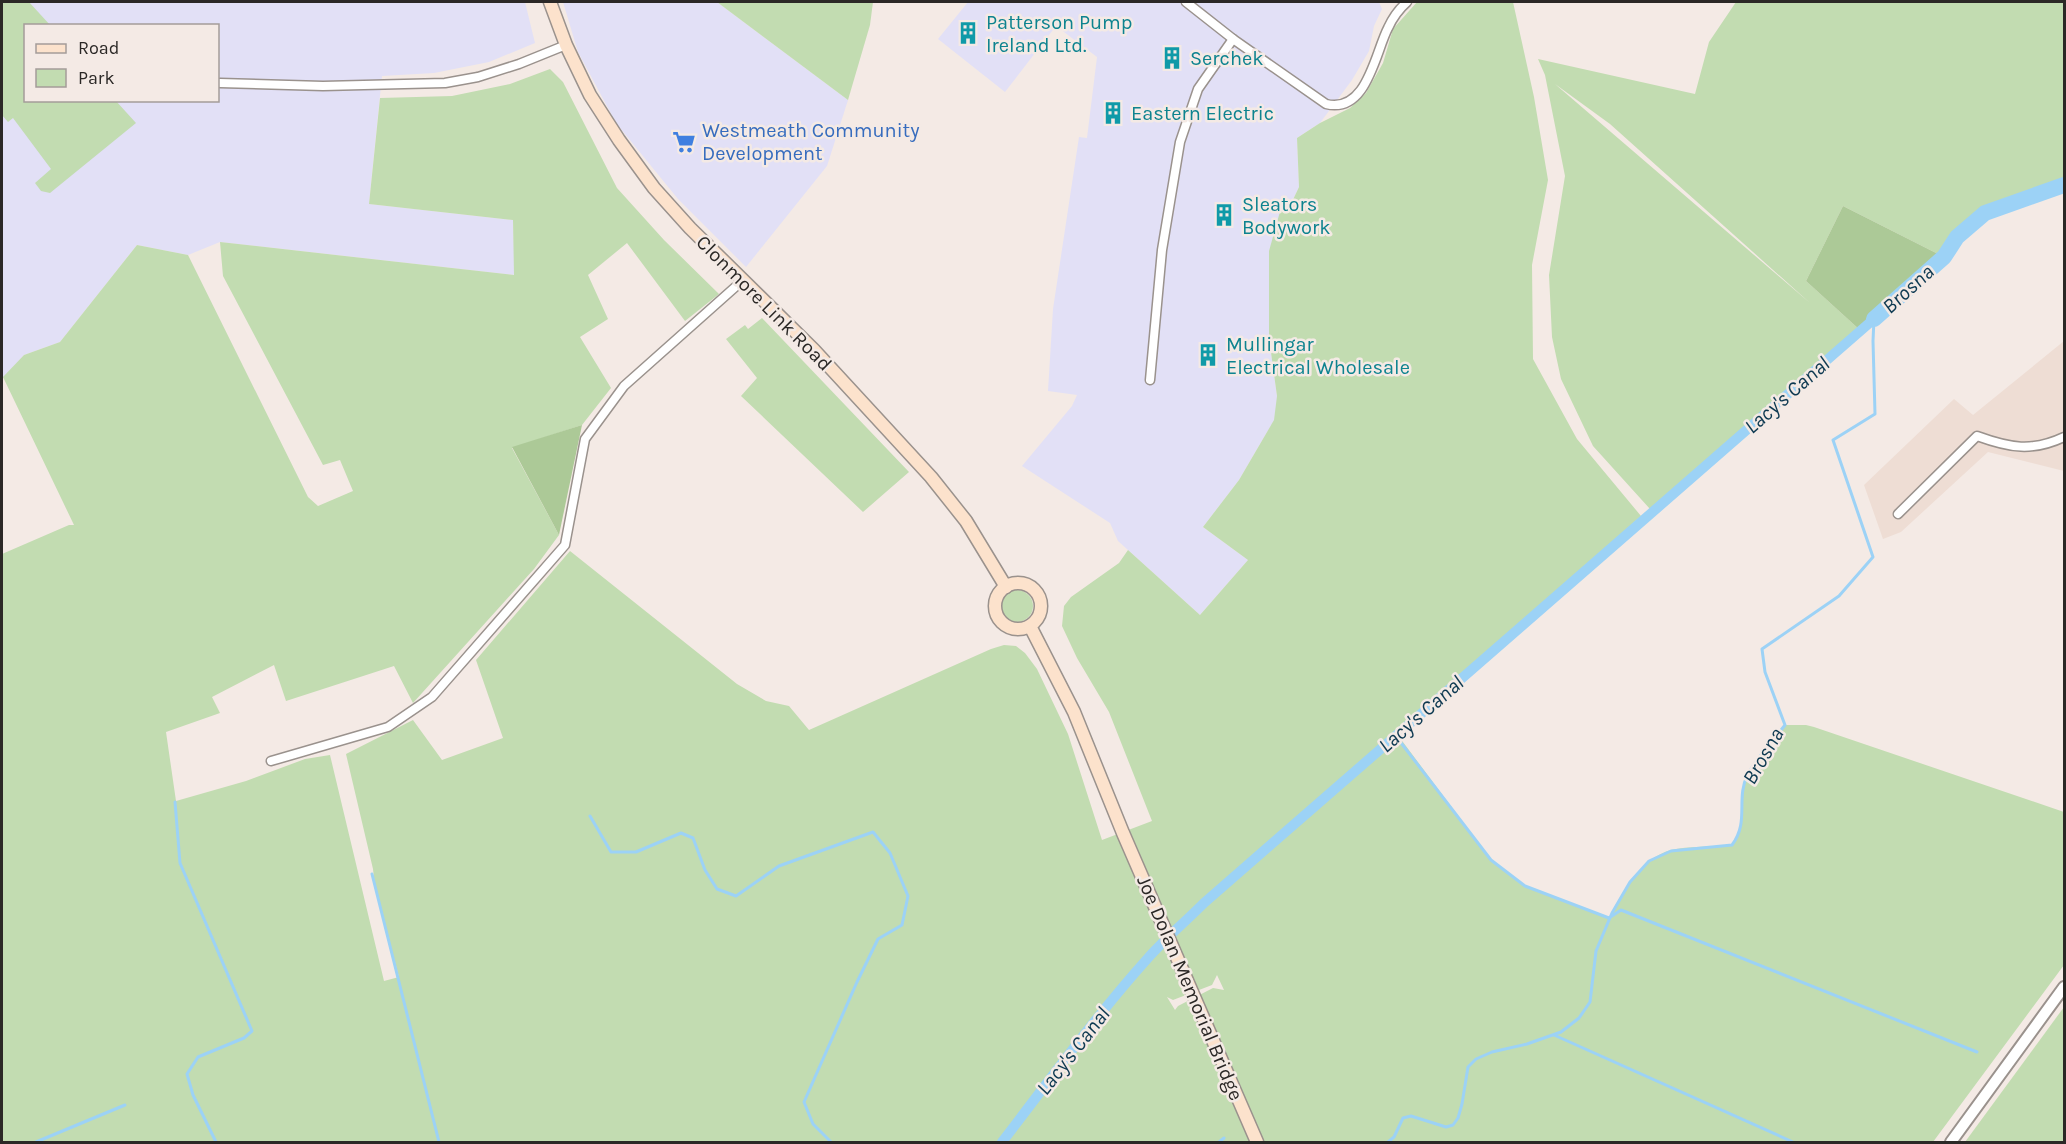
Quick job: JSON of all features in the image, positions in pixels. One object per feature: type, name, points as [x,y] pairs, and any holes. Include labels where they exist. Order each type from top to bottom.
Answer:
[{"type":"main road","name":"Clonmore Link Road","points":[[550,2],[566,45],[590,95],[654,188],[742,281],[814,350],[931,477],[966,521],[1006,587]]},
{"type":"main road","points":[[1012,584],[1026,585],[1037,593],[1041,607],[1040,615],[1030,626],[1017,629],[1004,624],[1000,619],[996,605],[997,598],[1006,587],[1012,584]]},
{"type":"main road","name":"Joe Dolan Memorial Bridge","points":[[1030,626],[1074,712],[1257,1143]]},
{"type":"street","points":[[1186,2],[1233,39],[1326,104],[1336,106],[1350,101],[1365,85],[1387,29],[1397,11],[1407,2]]},
{"type":"street","points":[[1150,380],[1162,250],[1180,142],[1198,89],[1233,39]]},
{"type":"street","points":[[220,83],[344,86],[446,83],[478,77],[566,45]]},
{"type":"street","points":[[271,761],[388,727],[432,697],[565,545],[585,439],[624,386],[742,281]]},
{"type":"street","points":[[1898,514],[1977,436],[1995,442],[2028,447],[2043,446],[2064,437]]},
{"type":"street","points":[[1951,1143],[2064,987]]},
{"type":"shaded area","points":[[2,2],[525,2],[535,43],[489,62],[434,73],[382,76],[369,204],[513,220],[515,275],[220,242],[188,255],[137,245],[60,342],[24,355],[2,379]]},
{"type":"shaded area","points":[[563,2],[717,2],[848,100],[827,166],[746,267],[678,199],[616,123],[578,52]]},
{"type":"shaded area","points":[[968,2],[1379,2],[1382,9],[1374,26],[1369,51],[1352,80],[1320,123],[1297,138],[1299,187],[1269,251],[1269,338],[1277,396],[1276,417],[1239,480],[1203,527],[1248,560],[1200,615],[1118,541],[1110,523],[1022,466],[1072,406],[1077,395],[1048,391],[1053,309],[1079,137],[1087,138],[1097,57],[1056,26],[1005,92],[938,39]]},
{"type":"shaded area","points":[[2064,341],[2064,471],[1988,452],[1901,532],[1883,539],[1864,485],[1954,399],[1973,415]]},
{"type":"green space","points":[[2,2],[29,2],[49,24],[24,24],[24,102],[117,102],[136,123],[50,193],[41,191],[35,183],[51,169],[13,118],[8,122],[2,115]]},
{"type":"green space","points":[[717,2],[873,2],[870,25],[848,100]]},
{"type":"green space","points":[[1417,2],[1513,2],[1534,97],[1548,180],[1532,265],[1533,359],[1577,439],[1641,516],[1397,734],[1491,860],[1525,886],[1609,918],[1634,877],[1650,860],[1660,854],[1693,847],[1732,845],[1742,818],[1744,783],[1760,755],[1785,725],[1814,727],[2064,812],[2064,965],[1933,1142],[2,1142],[2,554],[69,525],[74,525],[3,377],[24,355],[60,342],[137,245],[188,255],[308,497],[318,506],[353,491],[340,460],[323,465],[223,276],[220,242],[514,275],[513,220],[369,204],[380,98],[452,96],[510,84],[550,69],[563,82],[617,188],[664,240],[719,294],[685,321],[627,243],[588,275],[608,319],[580,337],[611,388],[582,425],[512,448],[559,535],[534,569],[413,703],[394,666],[286,701],[274,665],[212,697],[220,713],[166,732],[176,801],[246,781],[305,759],[330,755],[384,981],[399,977],[375,887],[373,869],[346,754],[413,720],[442,760],[503,738],[476,660],[570,551],[737,684],[766,701],[789,706],[809,730],[991,649],[1004,645],[1016,646],[1025,653],[1037,669],[1068,734],[1102,840],[1152,821],[1109,712],[1077,658],[1062,626],[1064,606],[1071,597],[1119,563],[1128,550],[1200,615],[1248,560],[1203,527],[1239,480],[1274,420],[1277,396],[1269,338],[1269,251],[1281,208],[1290,206],[1299,187],[1297,138],[1350,108],[1366,93],[1383,63],[1393,29]],"holes":[[[1217,975],[1224,990],[1213,988],[1178,1006],[1175,1010],[1167,997],[1173,1000],[1212,985]]]},
{"type":"green space","points":[[1736,2],[2064,2],[2064,185],[1985,213],[1957,237],[1944,257],[1843,206],[1806,281],[1861,331],[1650,509],[1593,446],[1561,379],[1552,337],[1549,275],[1565,176],[1545,75],[1538,59],[1695,94],[1709,42]],"holes":[[[1555,84],[1610,124],[1810,303]]]},
{"type":"green space","points":[[1843,206],[1944,257],[1861,331],[1806,281]]},
{"type":"green space","points":[[762,318],[909,472],[863,512],[741,396],[757,378],[726,339],[745,325],[748,329]]},
{"type":"green space","points":[[582,425],[559,535],[512,447]]},
{"type":"green space","points":[[1017,590],[1028,595],[1033,606],[1028,617],[1017,622],[1006,617],[1001,606],[1006,595]]},
{"type":"green space","points":[[2064,1007],[2064,1142],[1965,1142]]},
{"type":"waterway","name":"Brosna","points":[[1874,319],[1944,257],[1957,237],[1985,213],[2064,185]]},
{"type":"waterway","name":"Brosna","points":[[1388,1142],[1394,1137],[1403,1118],[1411,1116],[1446,1127],[1453,1125],[1458,1118],[1462,1104],[1468,1067],[1476,1059],[1492,1052],[1527,1044],[1561,1032],[1579,1018],[1590,1002],[1596,951],[1612,913],[1630,882],[1649,861],[1671,851],[1732,845],[1742,819],[1744,783],[1760,755],[1785,725],[1765,672],[1762,649],[1839,596],[1873,557],[1833,440],[1875,414],[1874,319]]},
{"type":"waterway","name":"Lacy's Canal","points":[[1002,1142],[1128,980],[1204,903],[1874,319]]},
{"type":"waterway","points":[[1395,735],[1491,860],[1525,886],[1609,918],[1621,910],[1977,1052]]},
{"type":"waterway","points":[[175,802],[180,863],[252,1031],[244,1038],[198,1057],[187,1074],[193,1095],[216,1142]]},
{"type":"waterway","points":[[590,816],[611,852],[636,852],[681,833],[693,838],[705,870],[717,889],[736,896],[779,866],[873,832],[890,853],[908,896],[902,925],[878,939],[804,1102],[813,1124],[831,1142]]},
{"type":"waterway","points":[[372,874],[439,1142]]},
{"type":"waterway","points":[[1554,1035],[1793,1142]]},
{"type":"waterway","points":[[36,1142],[125,1105]]},
{"type":"waterway","points":[[1219,1142],[1224,1138]]},
{"type":"place","name":"Patterson Pump Ireland Ltd.","points":[[968,33]]},
{"type":"place","name":"Serchek","points":[[1172,58]]},
{"type":"place","name":"Eastern Electric","points":[[1113,113]]},
{"type":"place","name":"Westmeath Community Development","points":[[684,142]]},
{"type":"place","name":"Sleators Bodywork","points":[[1224,215]]},
{"type":"place","name":"Mullingar Electrical Wholesale","points":[[1208,355]]}]
